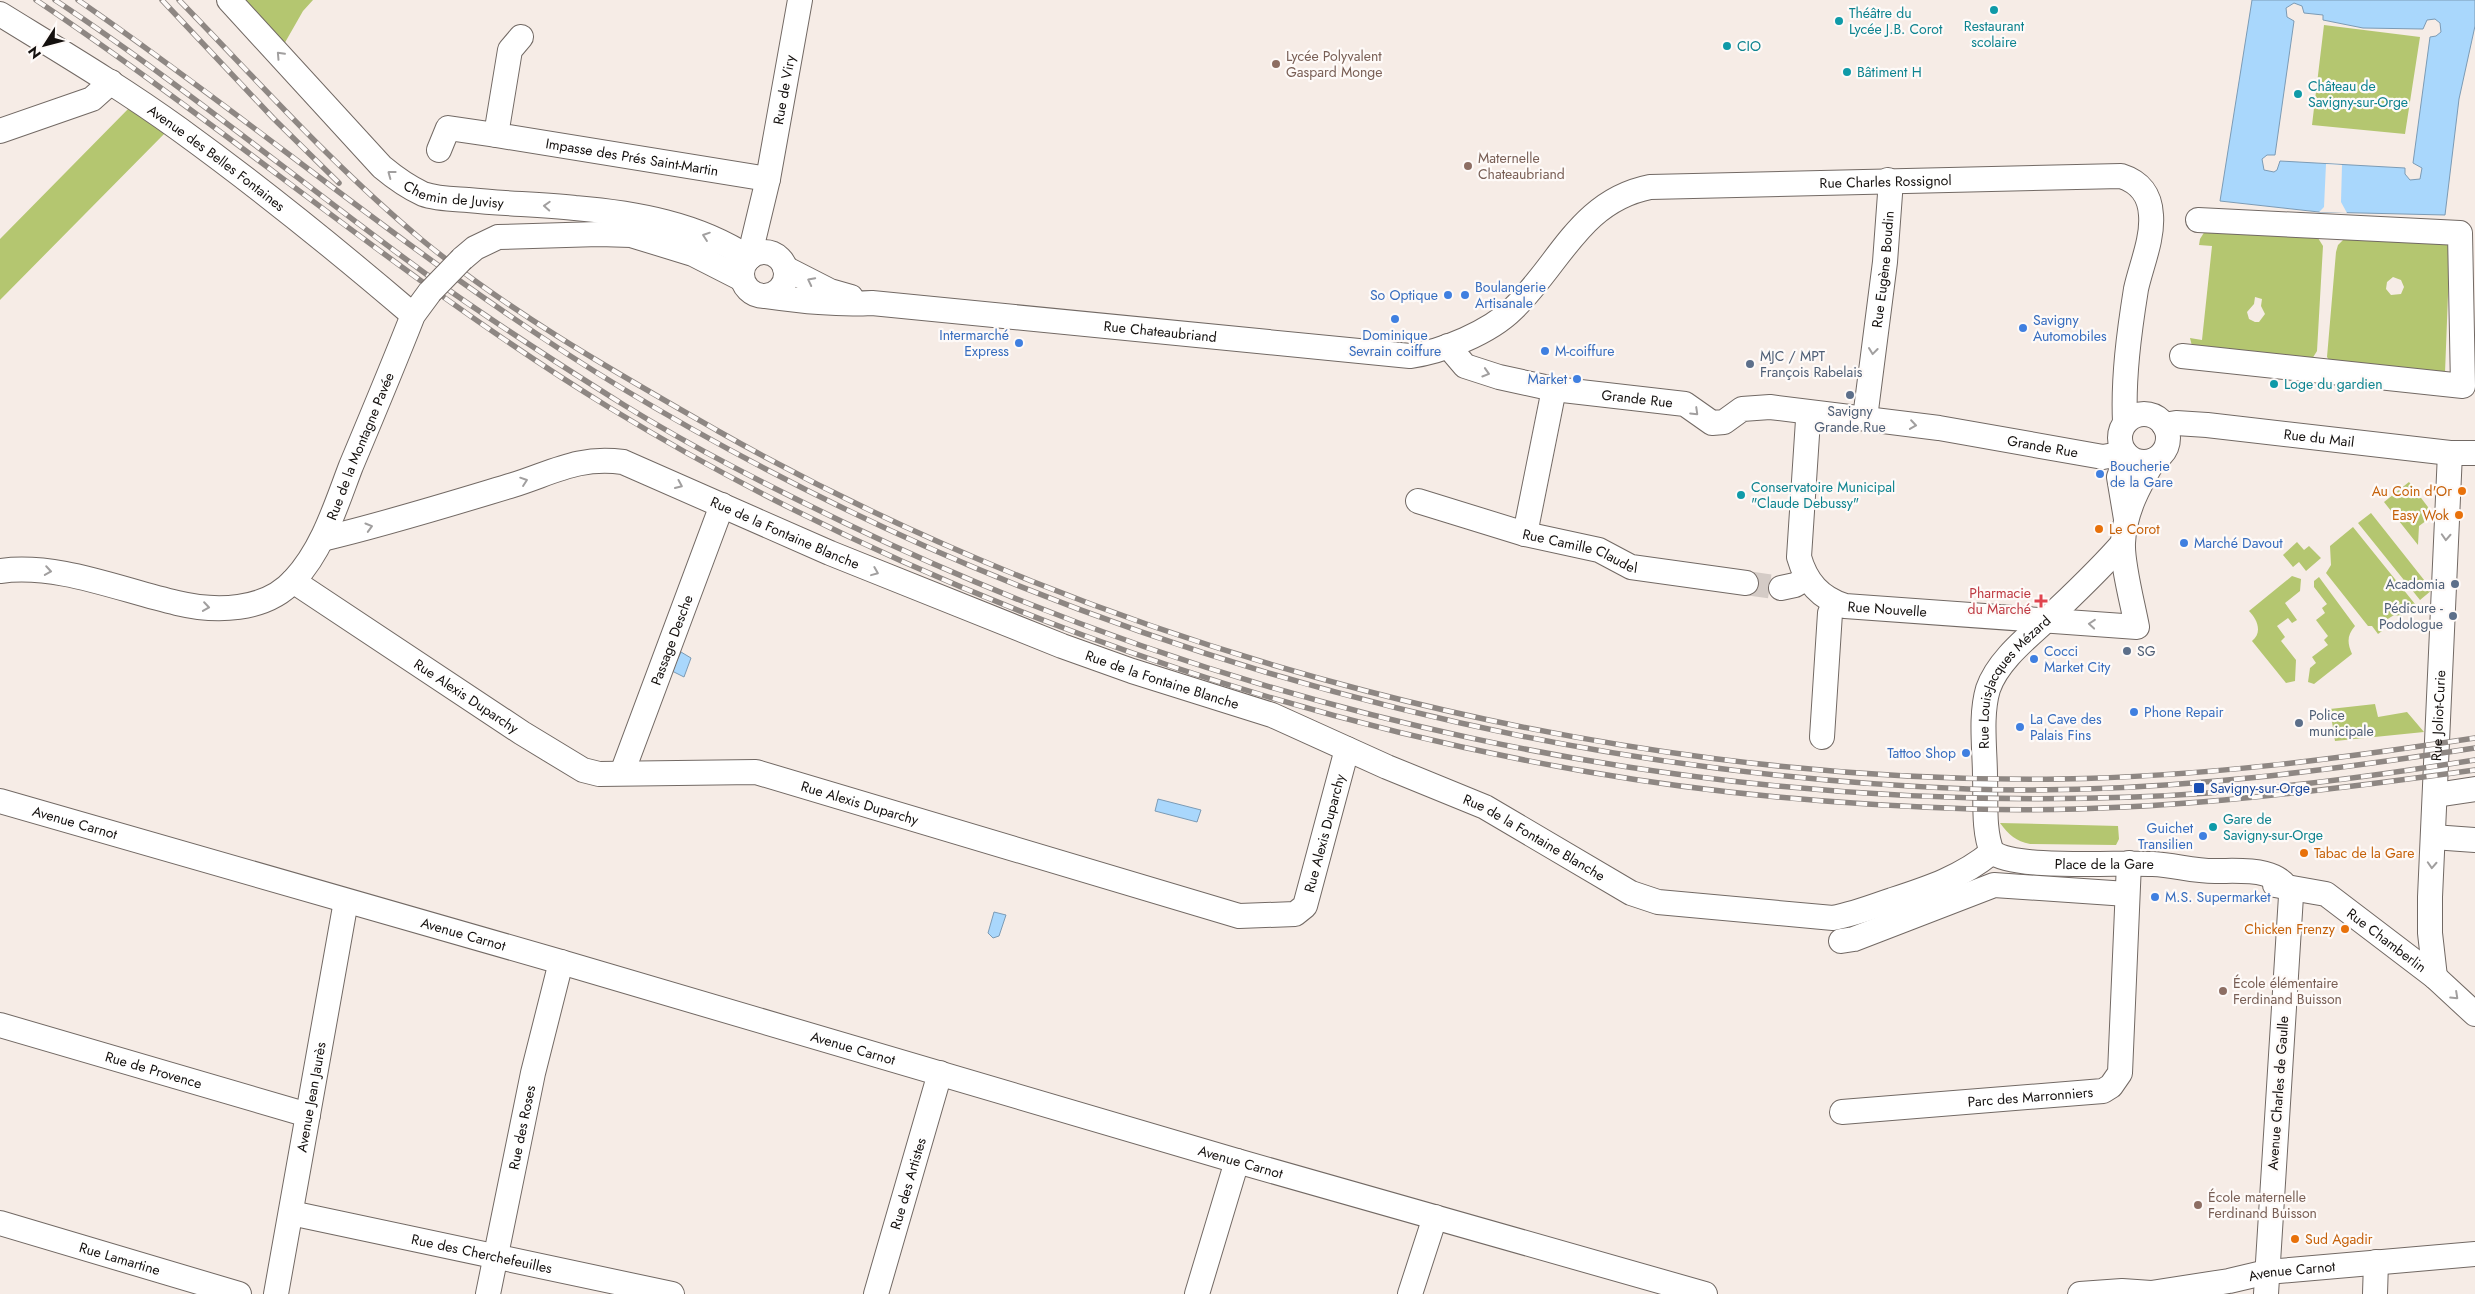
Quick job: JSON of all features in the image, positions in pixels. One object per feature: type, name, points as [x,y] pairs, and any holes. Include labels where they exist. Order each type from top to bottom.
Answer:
[{"type":"street","name":"Chemin de Juvisy","points":[[229,0],[382,167],[399,180],[424,194],[502,204],[574,208],[659,220],[715,239],[745,268]]},
{"type":"street","name":"Rue de Viry","points":[[745,268],[768,178],[800,0]]},
{"type":"street","name":"Avenue des Belles Fontaines","points":[[0,14],[111,82],[178,128],[274,201],[412,315]]},
{"type":"street","points":[[496,134],[510,50],[521,37]]},
{"type":"street","points":[[0,131],[92,99],[111,82]]},
{"type":"street","name":"Impasse des Prés Saint-Martin","points":[[439,150],[448,128],[768,178]]},
{"type":"street","name":"Rue Charles Rossignol","points":[[1448,346],[1488,327],[1513,310],[1582,225],[1602,207],[1626,194],[1650,187],[2112,176],[2130,179],[2140,186],[2148,197],[2152,215],[2136,291],[2124,390],[2125,422],[2119,438],[2126,455],[2119,477],[2126,520]]},
{"type":"street","name":"Rue de Viry","points":[[768,178],[771,231],[781,262]]},
{"type":"street","name":"Rue Eugène Boudin","points":[[1865,418],[1885,262],[1890,194],[1888,180]]},
{"type":"street","points":[[2182,356],[2463,386],[2460,233],[2198,220]]},
{"type":"street","name":"Rue de la Montagne Pavée","points":[[0,571],[30,568],[53,571],[180,604],[219,609],[246,607],[274,594],[293,581],[322,539],[412,315],[430,292],[475,248],[498,237],[631,235],[745,268]]},
{"type":"street","points":[[762,252],[781,262],[786,274],[782,287],[772,295],[766,296],[760,296],[748,290],[745,268],[762,252]]},
{"type":"street","name":"Rue Chateaubriand","points":[[781,262],[830,291],[872,303]]},
{"type":"street","name":"Rue Chateaubriand","points":[[766,296],[848,305],[872,303],[1199,334],[1393,356],[1420,355],[1448,346]]},
{"type":"street","name":"Grande Rue","points":[[1448,346],[1465,366],[1554,390],[1685,404],[1712,423],[1724,422],[1742,409],[1759,406],[1865,418],[2103,456],[2126,455]]},
{"type":"street","points":[[1525,534],[1554,390]]},
{"type":"street","points":[[2125,422],[2131,417],[2145,414],[2152,415],[2164,425]]},
{"type":"street","name":"Rue Nouvelle","points":[[1808,420],[1800,557],[1807,578],[1824,597],[1835,603],[1845,606],[2137,627],[2122,544]]},
{"type":"street","name":"Rue du Mail","points":[[2164,425],[2176,423],[2207,425],[2450,453],[2475,453]]},
{"type":"street","name":"Rue Charles Rossignol","points":[[2122,544],[2126,520],[2141,481],[2154,460],[2166,449],[2167,432],[2164,425]]},
{"type":"street","name":"Rue Joliot-Curie","points":[[2435,977],[2430,932],[2439,731],[2437,705],[2450,453]]},
{"type":"street","points":[[2126,455],[2140,462],[2154,460]]},
{"type":"street","name":"Rue de la Fontaine Blanche","points":[[322,539],[496,490],[577,462],[592,459],[607,460],[632,465],[830,553],[1062,646],[1132,671],[1272,715],[1485,808],[1623,888],[1645,898],[1670,905],[1833,918],[1855,914],[1942,884],[1974,867],[1992,852]]},
{"type":"street","name":"Rue Camille Claudel","points":[[1418,501],[1525,534],[1600,550],[1631,567],[1746,583]]},
{"type":"street","name":"Passage Desche","points":[[622,773],[722,505]]},
{"type":"street","name":"Rue Louis-Jacques Mézard","points":[[1992,852],[1988,837],[1985,762],[1985,713],[1988,689],[2005,662],[2098,572],[2122,544]]},
{"type":"street","points":[[1781,588],[1795,585],[1807,578]]},
{"type":"street","name":"Rue Alexis Duparchy","points":[[293,581],[522,733],[583,770],[599,774],[756,772],[1239,916],[1288,915],[1300,911],[1308,899],[1347,749]]},
{"type":"street","points":[[1822,737],[1830,613],[1835,603]]},
{"type":"street","points":[[2436,795],[2475,789]]},
{"type":"street","name":"Avenue Carnot","points":[[0,801],[561,962],[1237,1161],[1705,1294]]},
{"type":"street","points":[[2433,837],[2475,840]]},
{"type":"street","name":"Place de la Gare","points":[[1992,852],[2006,860],[2055,863],[2129,863],[2267,874],[2280,890]]},
{"type":"street","name":"Parc des Marronniers","points":[[1842,1112],[2102,1091],[2111,1086],[2120,1073],[2129,863]]},
{"type":"street","name":"Place de la Gare","points":[[2218,871],[2246,884],[2280,890]]},
{"type":"street","points":[[1841,941],[1854,940],[1994,885],[2127,894]]},
{"type":"street","name":"Rue Chamberlin","points":[[2280,890],[2326,894],[2435,977],[2475,1014]]},
{"type":"street","name":"Avenue Charles de Gaulle","points":[[2266,1283],[2291,896],[2280,890]]},
{"type":"street","name":"Avenue Jean Jaurès","points":[[276,1294],[346,901]]},
{"type":"street","name":"Rue des Roses","points":[[488,1294],[532,1073],[561,962]]},
{"type":"street","name":"Rue de Provence","points":[[0,1025],[308,1115]]},
{"type":"street","name":"Rue des Artistes","points":[[876,1294],[940,1073]]},
{"type":"street","points":[[1196,1294],[1237,1161]]},
{"type":"street","name":"Rue des Cherchefeuilles","points":[[291,1213],[672,1294]]},
{"type":"street","points":[[1410,1294],[1435,1217]]},
{"type":"street","name":"Rue Lamartine","points":[[0,1223],[239,1294]]},
{"type":"street","name":"Avenue Carnot","points":[[2080,1294],[2122,1291],[2151,1293],[2229,1282],[2266,1283],[2376,1262],[2475,1254]]},
{"type":"street","points":[[2375,1294],[2376,1262]]},
{"type":"green space","points":[[242,0],[313,0],[303,11],[283,46]]},
{"type":"green space","points":[[2324,25],[2420,37],[2405,134],[2312,125]]},
{"type":"green space","points":[[132,105],[168,130],[0,300],[0,239]]},
{"type":"green space","points":[[2205,231],[2311,236],[2318,238],[2323,246],[2317,351],[2312,359],[2192,346],[2190,338],[2202,340],[2212,246],[2199,245]],"holes":[[[2255,297],[2262,299],[2261,306],[2265,314],[2259,322],[2255,322],[2249,319],[2247,312],[2254,304]]]},
{"type":"green space","points":[[2344,239],[2450,243],[2445,373],[2331,363],[2327,357],[2338,245]],"holes":[[[2393,277],[2401,280],[2404,287],[2401,294],[2391,295],[2386,289],[2387,282]]]},
{"type":"green space","points":[[2409,482],[2434,515],[2419,526],[2418,545],[2384,502]]},
{"type":"green space","points":[[2371,513],[2432,590],[2420,600],[2358,523]]},
{"type":"green space","points":[[2353,527],[2415,604],[2401,616],[2394,615],[2383,622],[2382,631],[2378,634],[2372,626],[2368,626],[2326,573],[2331,565],[2330,546]]},
{"type":"green space","points":[[2297,542],[2304,550],[2309,546],[2321,558],[2306,571],[2299,562],[2293,567],[2283,555]]},
{"type":"green space","points":[[2292,576],[2301,579],[2300,591],[2285,603],[2297,620],[2292,623],[2288,618],[2277,626],[2285,637],[2281,641],[2296,660],[2295,681],[2286,683],[2252,641],[2257,634],[2258,626],[2249,611]]},
{"type":"green space","points":[[2319,577],[2355,626],[2350,633],[2349,639],[2352,654],[2314,684],[2308,682],[2310,668],[2316,663],[2312,657],[2328,645],[2324,640],[2328,636],[2316,620],[2325,613],[2322,608],[2327,604],[2314,587],[2314,581]]},
{"type":"green space","points":[[2375,704],[2378,717],[2407,712],[2424,732],[2335,741],[2330,709]]},
{"type":"green space","points":[[2000,823],[2118,826],[2119,839],[2116,845],[2030,844],[2013,837]]},
{"type":"water","points":[[2252,0],[2475,0],[2475,26],[2459,99],[2445,215],[2319,212],[2220,201]],"holes":[[[2294,3],[2302,6],[2304,13],[2323,15],[2323,20],[2363,28],[2423,29],[2427,20],[2435,19],[2440,23],[2441,32],[2436,36],[2430,37],[2413,163],[2422,168],[2420,179],[2410,180],[2405,174],[2405,168],[2280,161],[2277,170],[2274,172],[2264,170],[2262,159],[2267,155],[2275,155],[2294,21],[2287,17],[2286,8]]]},
{"type":"water","points":[[681,652],[691,658],[684,677],[672,671]]},
{"type":"water","points":[[1158,799],[1201,810],[1197,822],[1155,811]]},
{"type":"water","points":[[994,912],[1006,915],[999,936],[993,938],[988,933]]},
{"type":"pier","points":[[2326,164],[2342,165],[2341,202],[2347,213],[2319,212],[2324,207]]},
{"type":"tunnel","points":[[1746,583],[1781,588]]},
{"type":"railway","points":[[36,0],[180,102],[463,311],[536,361],[610,408],[722,472],[839,532],[959,586],[1083,635],[1208,678],[1335,716],[1462,747],[1589,772],[1732,792],[1876,805],[2035,810],[2161,805],[2287,794],[2475,770]]},
{"type":"railway","points":[[55,0],[103,32],[379,240],[450,291],[499,325],[624,405],[678,437],[845,523],[997,591],[1153,649],[1311,699],[1473,738],[1636,768],[1801,788],[1967,798],[2134,797],[2220,792],[2305,784],[2475,760]]},
{"type":"railway","points":[[78,0],[213,97],[481,296],[550,343],[620,387],[775,474],[935,551],[1100,617],[1269,673],[1441,718],[1615,753],[1791,777],[1968,789],[2032,790],[2159,786],[2286,774],[2475,748]]},
{"type":"railway","points":[[162,0],[273,118],[339,183]]},
{"type":"railway","points":[[179,0],[297,123],[390,212],[456,267],[566,342],[718,431],[870,511],[1031,581],[1197,641],[1367,691],[1541,731],[1715,759],[1889,775],[2061,779],[2165,775],[2320,760],[2475,738]]},
{"type":"place","name":"Restaurant scolaire","points":[[1994,10]]},
{"type":"place","name":"Théâtre du Lycée J.B. Corot","points":[[1839,21]]},
{"type":"place","name":"CIO","points":[[1727,46]]},
{"type":"place","name":"Lycée Polyvalent Gaspard Monge","points":[[1276,64]]},
{"type":"place","name":"Bâtiment H","points":[[1847,72]]},
{"type":"place","name":"Château de Savigny-sur-Orge","points":[[2298,94]]},
{"type":"place","name":"Maternelle Chateaubriand","points":[[1468,166]]},
{"type":"place","name":"So Optique","points":[[1448,295]]},
{"type":"place","name":"Boulangerie Artisanale","points":[[1465,295]]},
{"type":"place","name":"Dominique Sevrain coiffure","points":[[1395,319]]},
{"type":"place","name":"Savigny Automobiles","points":[[2023,328]]},
{"type":"place","name":"Intermarché Express","points":[[1019,343]]},
{"type":"place","name":"M-coiffure","points":[[1545,351]]},
{"type":"place","name":"MJC / MPT François Rabelais","points":[[1750,364]]},
{"type":"place","name":"Market","points":[[1577,379]]},
{"type":"place","name":"Loge du gardien","points":[[2274,384]]},
{"type":"place","name":"Savigny Grande Rue","points":[[1850,395]]},
{"type":"place","name":"Boucherie de la Gare","points":[[2100,474]]},
{"type":"place","name":"Au Coin d'Or","points":[[2462,491]]},
{"type":"place","name":"Conservatoire Municipal \"Claude Debussy\"","points":[[1741,495]]},
{"type":"place","name":"Easy Wok","points":[[2459,515]]},
{"type":"place","name":"Le Corot","points":[[2099,529]]},
{"type":"place","name":"Marché Davout","points":[[2184,543]]},
{"type":"place","name":"Acadomia","points":[[2455,584]]},
{"type":"place","name":"Pharmacie du Marché","points":[[2041,601]]},
{"type":"place","name":"Pédicure - Podologue","points":[[2453,616]]},
{"type":"place","name":"SG","points":[[2127,651]]},
{"type":"place","name":"Cocci Market City","points":[[2034,659]]},
{"type":"place","name":"Phone Repair","points":[[2134,712]]},
{"type":"place","name":"Police municipale","points":[[2299,723]]},
{"type":"place","name":"La Cave des Palais Fins","points":[[2020,727]]},
{"type":"place","name":"Tattoo Shop","points":[[1966,753]]},
{"type":"place","name":"Savigny-sur-Orge","points":[[2199,788]]},
{"type":"place","name":"Gare de Savigny-sur-Orge","points":[[2213,827]]},
{"type":"place","name":"Guichet Transilien","points":[[2203,836]]},
{"type":"place","name":"Tabac de la Gare","points":[[2304,853]]},
{"type":"place","name":"M.S. Supermarket","points":[[2155,897]]},
{"type":"place","name":"Chicken Frenzy","points":[[2345,929]]},
{"type":"place","name":"École élémentaire Ferdinand Buisson","points":[[2223,991]]},
{"type":"place","name":"École maternelle Ferdinand Buisson","points":[[2198,1205]]},
{"type":"place","name":"Sud Agadir","points":[[2295,1239]]}]
